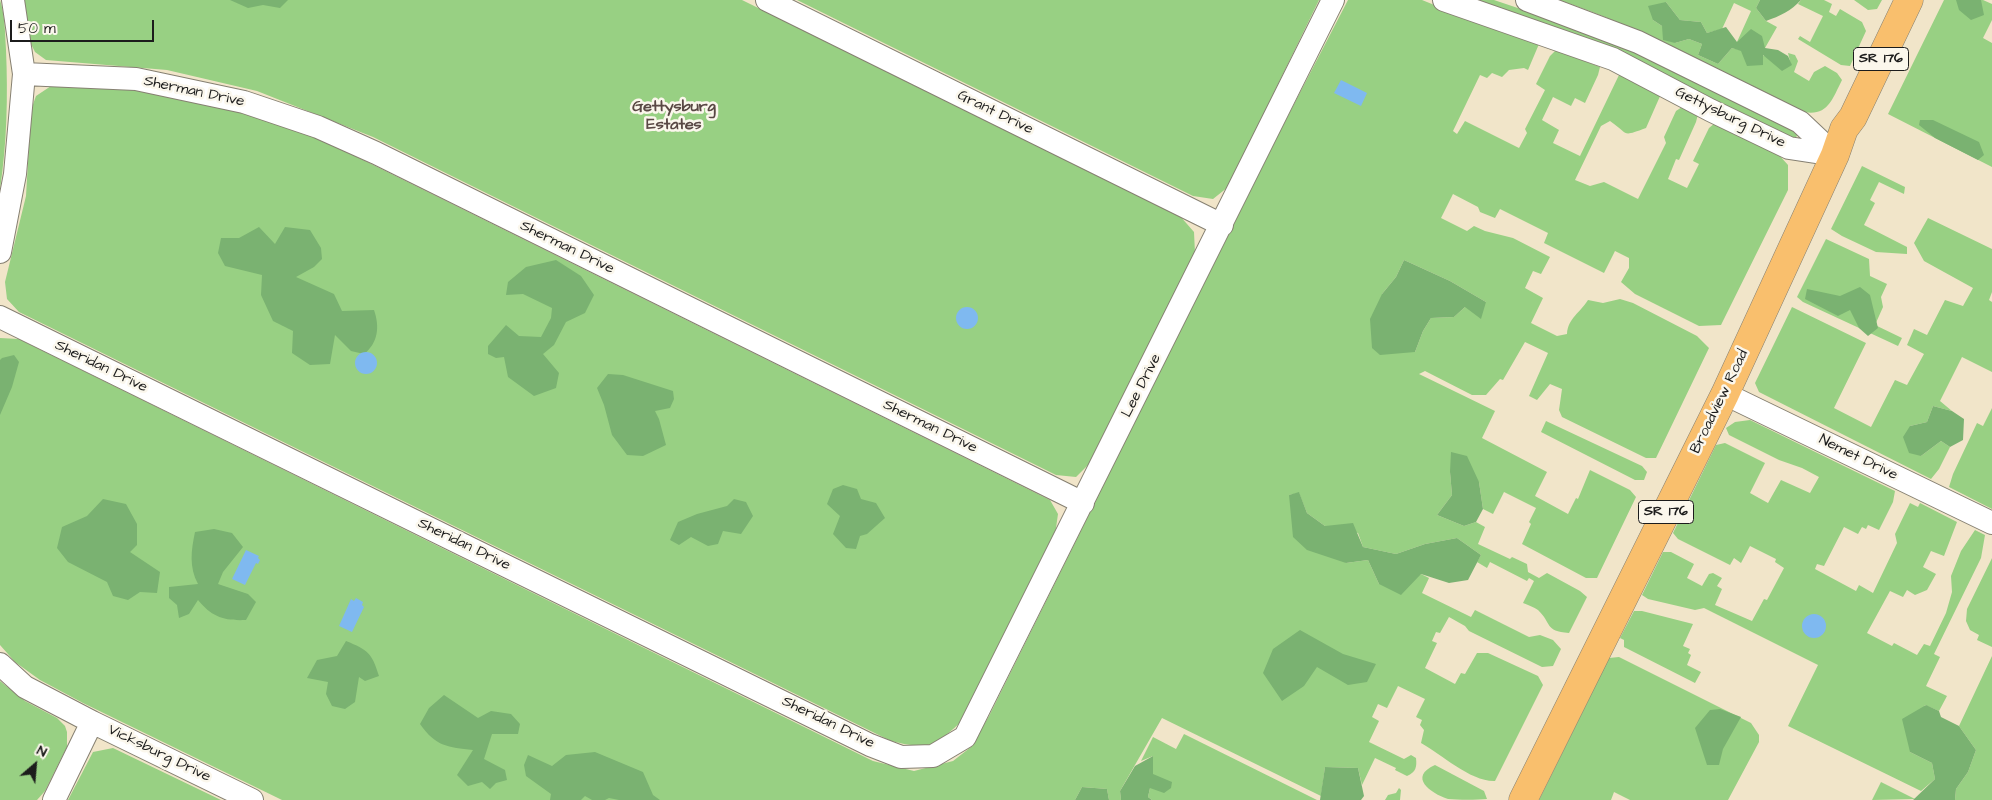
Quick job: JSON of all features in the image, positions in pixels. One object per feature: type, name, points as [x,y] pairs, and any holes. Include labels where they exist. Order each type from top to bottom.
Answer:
[{"type":"main road","name":"Broadview Road","points":[[1523,800],[1725,394],[1835,155],[1844,129],[1853,117],[1909,0]]},
{"type":"street","points":[[0,252],[15,174],[24,74],[12,0]]},
{"type":"street","name":"Grant Drive","points":[[767,0],[1222,225]]},
{"type":"street","name":"Lee Drive","points":[[933,756],[965,737],[1334,0]]},
{"type":"street","name":"Gettysburg Drive","points":[[1444,0],[1613,59],[1710,110],[1790,148],[1835,155]]},
{"type":"street","name":"Gettysburg Drive","points":[[1527,0],[1638,42],[1800,122],[1835,155]]},
{"type":"street","name":"Sherman Drive","points":[[24,74],[136,79],[244,102],[318,127],[376,153],[1084,502]]},
{"type":"street","name":"Sheridan Drive","points":[[0,317],[870,745],[901,756],[933,756]]},
{"type":"street","name":"Nemet Drive","points":[[1725,394],[1992,523]]},
{"type":"street","name":"Vicksburg Drive","points":[[0,664],[25,687],[252,800]]},
{"type":"street","points":[[54,800],[92,722]]},
{"type":"green space","points":[[0,0],[4,24],[7,85],[6,137],[0,189]]},
{"type":"green space","points":[[24,0],[742,0],[1180,216],[1194,232],[1195,253],[1089,464],[1076,477],[1056,475],[373,137],[257,91],[167,70],[46,60],[35,52],[31,44]]},
{"type":"green space","points":[[230,0],[288,0],[280,8],[263,5],[248,8]]},
{"type":"green space","points":[[797,0],[1319,0],[1228,187],[1213,199],[1193,196]]},
{"type":"green space","points":[[1348,0],[1422,0],[1501,32],[1539,44],[1528,70],[1524,68],[1509,70],[1502,77],[1492,73],[1487,78],[1480,75],[1453,131],[1457,134],[1465,121],[1519,148],[1527,133],[1525,129],[1545,90],[1536,84],[1550,56],[1556,50],[1600,67],[1585,103],[1575,98],[1571,106],[1553,97],[1542,120],[1559,130],[1553,143],[1580,156],[1619,75],[1661,94],[1646,128],[1633,133],[1626,133],[1610,121],[1601,126],[1575,180],[1590,186],[1604,182],[1638,199],[1666,143],[1664,137],[1676,111],[1682,107],[1698,114],[1679,160],[1676,159],[1668,179],[1687,188],[1699,164],[1693,161],[1709,128],[1715,123],[1779,155],[1788,165],[1788,190],[1721,325],[1699,326],[1635,294],[1621,282],[1629,268],[1629,258],[1615,251],[1604,273],[1544,243],[1548,233],[1500,209],[1495,218],[1480,212],[1478,207],[1453,194],[1441,218],[1467,231],[1474,226],[1485,231],[1513,238],[1550,257],[1541,274],[1533,271],[1525,288],[1543,298],[1531,323],[1557,336],[1567,334],[1572,320],[1588,300],[1603,303],[1620,299],[1633,303],[1697,336],[1709,348],[1656,458],[1646,458],[1562,417],[1559,410],[1562,389],[1550,384],[1537,400],[1529,396],[1548,353],[1525,342],[1503,380],[1500,379],[1486,395],[1472,395],[1425,371],[1419,374],[1495,411],[1482,438],[1547,472],[1535,496],[1568,514],[1576,498],[1578,499],[1590,470],[1630,490],[1636,497],[1597,578],[1586,578],[1522,544],[1536,508],[1504,492],[1493,514],[1483,509],[1479,482],[1450,472],[1452,495],[1437,515],[1464,526],[1476,522],[1485,527],[1478,544],[1510,559],[1512,557],[1527,564],[1528,572],[1539,578],[1547,573],[1580,591],[1587,597],[1569,633],[1552,628],[1538,610],[1523,603],[1534,581],[1529,578],[1527,581],[1490,562],[1487,568],[1477,562],[1481,555],[1457,538],[1425,544],[1396,554],[1363,547],[1358,533],[1325,526],[1307,513],[1299,493],[1289,495],[1346,563],[1368,560],[1379,584],[1421,574],[1429,578],[1422,593],[1471,617],[1475,610],[1529,637],[1540,635],[1553,640],[1561,649],[1553,666],[1542,667],[1469,631],[1465,626],[1449,617],[1440,633],[1436,632],[1432,641],[1437,643],[1425,668],[1455,684],[1461,673],[1465,674],[1477,653],[1488,653],[1538,676],[1543,685],[1495,781],[1476,777],[1466,772],[1421,743],[1424,730],[1420,725],[1422,720],[1416,717],[1425,699],[1398,686],[1387,708],[1378,704],[1372,717],[1379,721],[1369,742],[1404,759],[1411,755],[1416,758],[1414,771],[1407,776],[1395,770],[1396,768],[1375,758],[1362,785],[1358,768],[1325,767],[1321,796],[1162,718],[1120,791],[1121,800],[1109,800],[1107,789],[1082,787],[1075,800],[282,800],[83,703],[40,680],[15,662],[0,645],[0,338],[19,339],[873,761],[914,771],[953,761],[971,747],[989,716],[1263,164]],"holes":[[[1404,260],[1450,281],[1486,302],[1465,307],[1454,317],[1431,318],[1423,331],[1415,352],[1382,294],[1396,277]]]},
{"type":"green space","points":[[1468,0],[1494,0],[1598,35],[1796,130],[1798,134],[1795,139]]},
{"type":"green space","points":[[1559,0],[1760,0],[1756,8],[1766,21],[1777,27],[1765,48],[1737,42],[1751,11],[1734,3],[1722,29],[1707,33],[1701,22],[1680,20],[1666,2],[1653,20],[1662,26],[1675,43],[1689,39],[1702,44],[1698,55],[1718,64],[1732,48],[1762,55],[1791,65],[1788,53],[1795,55],[1798,61],[1794,72],[1809,81],[1814,72],[1825,66],[1837,73],[1842,80],[1831,101],[1822,110],[1808,113],[1799,111],[1651,37]]},
{"type":"green space","points":[[1760,0],[1801,0],[1785,13],[1766,21],[1756,8]]},
{"type":"green space","points":[[1801,0],[1824,0],[1832,4],[1829,12],[1836,16],[1840,9],[1862,22],[1866,31],[1850,66],[1841,65],[1798,39],[1800,36],[1810,42],[1823,16],[1798,4]]},
{"type":"green space","points":[[1854,0],[1882,0],[1877,9],[1868,10]]},
{"type":"green space","points":[[1944,0],[1983,0],[1992,4],[1992,20],[1983,38],[1992,43],[1992,167],[1888,114]]},
{"type":"green space","points":[[1956,0],[1981,0],[1984,15],[1971,20],[1959,10]]},
{"type":"green space","points":[[1666,2],[1680,20],[1701,22],[1707,33],[1726,27],[1737,42],[1751,29],[1762,36],[1765,48],[1778,50],[1788,56],[1792,65],[1782,71],[1763,55],[1763,65],[1747,66],[1741,51],[1732,48],[1718,64],[1698,55],[1702,44],[1689,39],[1675,43],[1663,40],[1662,26],[1653,20],[1648,6]]},
{"type":"green space","points":[[51,86],[104,87],[158,93],[264,117],[333,145],[1050,500],[1058,514],[1055,535],[961,722],[943,737],[929,745],[922,746],[891,741],[19,312],[7,299],[5,282],[26,196],[31,110],[36,96]]},
{"type":"green space","points":[[1920,120],[1933,120],[1979,142],[1984,155],[1978,160],[1935,138],[1919,125]]},
{"type":"green space","points":[[1862,166],[1905,187],[1904,194],[1879,182],[1870,200],[1875,203],[1864,225],[1907,247],[1907,254],[1876,252],[1831,229]]},
{"type":"green space","points":[[1928,218],[1992,249],[1992,292],[1989,300],[1992,302],[1992,372],[1962,357],[1940,401],[1952,411],[1933,406],[1927,422],[1910,426],[1921,456],[1941,441],[1950,447],[1939,469],[1931,479],[1759,392],[1755,383],[1792,307],[1866,343],[1834,408],[1871,427],[1895,380],[1907,385],[1924,354],[1907,345],[1914,329],[1927,335],[1945,300],[1963,306],[1973,288],[1924,261],[1914,243]]},
{"type":"green space","points":[[259,227],[275,244],[285,227],[310,230],[321,248],[322,259],[314,267],[296,277],[334,294],[342,311],[374,310],[377,328],[375,340],[369,350],[364,354],[351,351],[335,335],[330,364],[310,365],[292,353],[293,331],[273,321],[261,295],[262,275],[225,266],[218,253],[221,238],[239,238]]},
{"type":"green space","points":[[1826,239],[1869,259],[1870,276],[1887,284],[1881,297],[1883,307],[1875,325],[1902,338],[1898,346],[1803,302],[1797,297]]},
{"type":"green space","points":[[556,260],[581,276],[594,295],[585,313],[566,322],[554,345],[543,354],[559,373],[556,388],[534,396],[508,377],[504,357],[496,358],[488,354],[488,346],[506,325],[519,336],[541,337],[551,318],[552,308],[523,294],[506,295],[508,282],[526,267]]},
{"type":"green space","points":[[1404,260],[1450,281],[1486,302],[1481,319],[1465,307],[1454,317],[1431,318],[1423,331],[1415,352],[1380,355],[1372,348],[1370,319],[1382,294],[1396,277]]},
{"type":"green space","points":[[1860,287],[1870,295],[1878,328],[1868,336],[1859,328],[1850,310],[1838,316],[1805,299],[1807,289],[1840,296]]},
{"type":"green space","points":[[14,355],[19,362],[12,387],[0,415],[0,360]]},
{"type":"green space","points":[[608,374],[623,375],[673,391],[674,399],[670,408],[655,411],[666,445],[643,456],[627,455],[612,435],[597,388]]},
{"type":"green space","points":[[1933,406],[1952,411],[1964,419],[1963,440],[1950,447],[1941,441],[1921,456],[1909,453],[1903,437],[1910,426],[1927,422]]},
{"type":"green space","points":[[1992,408],[1992,509],[1949,487],[1953,474],[1977,423],[1983,426]]},
{"type":"green space","points":[[1750,420],[1895,491],[1893,502],[1879,530],[1868,525],[1866,529],[1862,527],[1858,534],[1844,527],[1824,566],[1817,564],[1815,569],[1856,591],[1859,585],[1873,593],[1897,543],[1895,534],[1910,503],[1918,507],[1920,503],[1957,522],[1944,556],[1931,551],[1923,567],[1936,574],[1927,590],[1915,595],[1907,590],[1903,597],[1890,591],[1867,633],[1892,646],[1894,643],[1917,655],[1924,644],[1930,646],[1946,613],[1952,592],[1951,576],[1961,551],[1975,530],[1985,535],[1981,558],[1934,654],[1940,657],[1926,686],[1947,696],[1939,711],[1925,705],[1910,752],[1932,763],[1935,779],[1921,791],[1788,726],[1818,665],[1704,608],[1695,610],[1648,599],[1642,595],[1663,552],[1671,552],[1694,564],[1687,578],[1702,586],[1709,574],[1713,573],[1722,578],[1717,586],[1722,589],[1715,605],[1752,621],[1764,599],[1767,600],[1784,568],[1775,562],[1776,559],[1750,546],[1741,563],[1734,558],[1730,565],[1678,539],[1673,533],[1716,445],[1725,443],[1765,463],[1750,493],[1768,503],[1781,480],[1810,493],[1819,477],[1802,468],[1779,460],[1729,435],[1726,428],[1735,422]]},
{"type":"green space","points":[[1546,421],[1642,466],[1647,472],[1644,480],[1635,480],[1541,432]]},
{"type":"green space","points":[[1451,452],[1467,456],[1479,482],[1483,509],[1476,522],[1464,526],[1437,515],[1452,495]]},
{"type":"green space","points":[[843,485],[857,489],[861,499],[876,503],[885,518],[867,534],[860,536],[856,549],[846,548],[833,534],[840,516],[827,504],[833,489]]},
{"type":"green space","points":[[1299,492],[1307,513],[1325,526],[1353,523],[1363,547],[1396,554],[1425,544],[1457,538],[1481,555],[1468,580],[1449,583],[1421,574],[1401,595],[1379,584],[1368,560],[1346,563],[1307,550],[1293,537],[1289,495]]},
{"type":"green space","points":[[103,499],[126,504],[137,524],[137,545],[130,552],[160,572],[157,593],[140,592],[128,600],[113,596],[107,582],[68,562],[57,548],[62,527],[87,516]]},
{"type":"green space","points":[[734,499],[746,502],[753,516],[741,534],[723,531],[718,544],[708,546],[691,537],[679,545],[670,540],[678,522],[697,514],[727,506]]},
{"type":"green space","points":[[214,529],[232,533],[243,547],[223,572],[218,584],[248,594],[256,602],[246,620],[231,620],[219,617],[203,606],[198,600],[189,614],[179,618],[177,605],[169,598],[169,587],[198,584],[193,571],[192,559],[195,532]]},
{"type":"green space","points":[[1992,558],[1992,647],[1977,640],[1979,635],[1970,630],[1966,621],[1967,609]]},
{"type":"green space","points":[[1634,611],[1642,611],[1693,624],[1683,646],[1690,649],[1688,653],[1691,655],[1687,665],[1701,672],[1695,683],[1624,647],[1624,640],[1620,638]]},
{"type":"green space","points":[[1300,630],[1343,654],[1376,664],[1367,682],[1348,685],[1317,667],[1304,686],[1282,701],[1263,673],[1273,649]]},
{"type":"green space","points":[[346,641],[368,653],[374,662],[379,676],[365,681],[359,677],[355,702],[345,709],[332,706],[326,694],[328,682],[307,678],[317,660],[337,656]]},
{"type":"green space","points":[[1992,656],[1992,800],[1955,800],[1956,789],[1968,772],[1976,750],[1959,726]]},
{"type":"green space","points":[[1619,657],[1751,723],[1759,735],[1759,742],[1728,800],[1630,800],[1614,792],[1611,800],[1539,800],[1609,658]]},
{"type":"green space","points":[[0,681],[25,701],[57,718],[65,726],[67,732],[67,747],[45,791],[37,800],[0,800]]},
{"type":"green space","points":[[444,695],[478,718],[491,711],[511,714],[520,724],[518,734],[492,734],[484,759],[505,770],[507,780],[496,783],[490,789],[482,782],[468,786],[457,775],[473,750],[449,747],[437,742],[420,724],[429,708]]},
{"type":"green space","points":[[1926,705],[1939,711],[1941,717],[1959,726],[1976,750],[1968,772],[1956,789],[1955,800],[1913,800],[1935,779],[1932,763],[1910,752],[1902,719]]},
{"type":"green space","points":[[1720,709],[1741,717],[1723,749],[1719,765],[1707,765],[1695,728],[1710,710]]},
{"type":"green space","points":[[1184,734],[1317,800],[1152,800],[1148,797],[1153,775],[1153,756],[1141,761],[1153,737],[1176,749]]},
{"type":"green space","points":[[113,748],[221,800],[68,800],[93,752]]},
{"type":"green space","points":[[595,752],[643,772],[653,795],[660,800],[619,800],[609,798],[605,800],[592,800],[585,796],[581,800],[550,800],[551,794],[526,776],[524,765],[528,755],[552,766],[566,755]]},
{"type":"green space","points":[[1153,756],[1153,774],[1172,782],[1171,788],[1164,793],[1150,788],[1148,797],[1152,800],[1121,800],[1120,791],[1135,766]]},
{"type":"green space","points":[[1435,765],[1484,791],[1487,799],[1448,799],[1435,793],[1425,784],[1423,775]]},
{"type":"green space","points":[[1325,767],[1358,768],[1364,796],[1361,800],[1320,800]]},
{"type":"green space","points":[[1881,782],[1915,799],[1872,800]]},
{"type":"green space","points":[[1082,787],[1107,789],[1109,800],[1075,800]]},
{"type":"green space","points":[[1399,788],[1401,790],[1400,800],[1385,800],[1388,795],[1396,793]]},
{"type":"water","points":[[1341,80],[1367,93],[1361,106],[1334,93]]},
{"type":"water","points":[[967,307],[975,310],[978,318],[975,326],[967,329],[959,326],[956,318],[959,310]]},
{"type":"water","points":[[366,352],[376,359],[377,363],[370,373],[366,374],[356,367],[355,363],[362,353]]},
{"type":"water","points":[[246,550],[259,556],[260,560],[258,564],[256,563],[245,585],[232,579]]},
{"type":"water","points":[[356,598],[363,602],[362,605],[364,607],[352,632],[339,626],[351,599],[354,601]]},
{"type":"water","points":[[1814,614],[1819,615],[1825,621],[1825,631],[1819,637],[1814,638],[1809,637],[1803,631],[1802,626],[1803,621],[1809,615]]},
{"type":"district","name":"Gettysburg Estates","points":[[674,117]]}]
